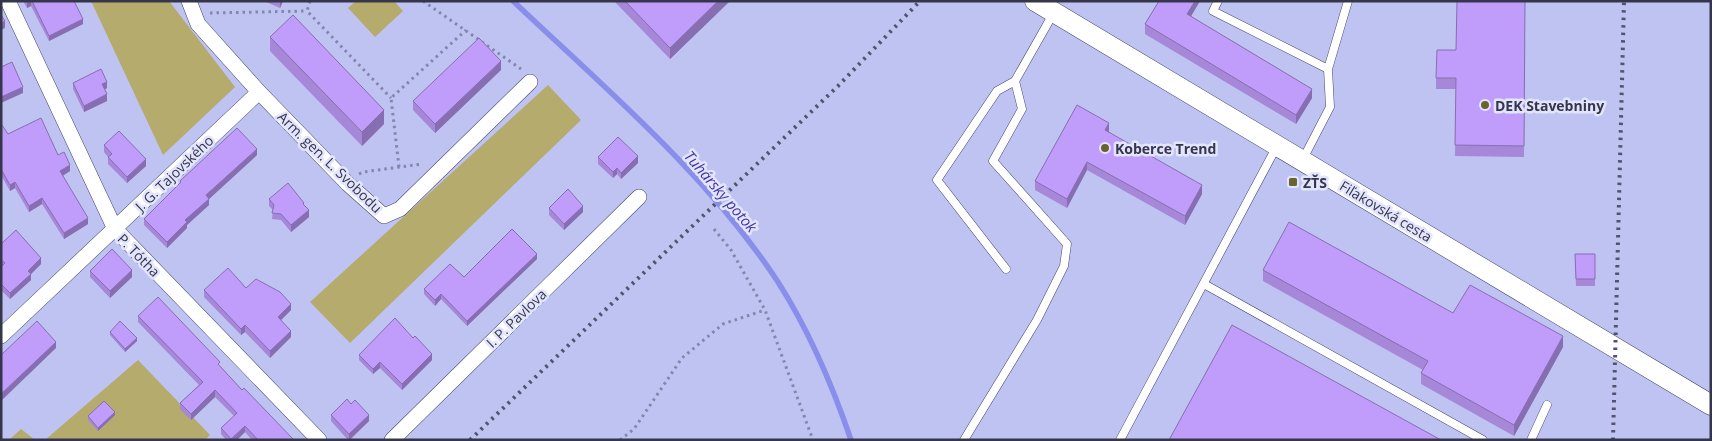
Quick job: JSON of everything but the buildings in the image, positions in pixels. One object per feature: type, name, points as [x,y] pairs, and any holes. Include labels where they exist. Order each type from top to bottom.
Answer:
[{"type":"street","name":"P. Tótha","points":[[8,1],[115,229],[319,440]]},
{"type":"street","name":"Fiľakovská cesta","points":[[1036,1],[1711,405]]},
{"type":"street","name":"Arm. gen. L. Svobodu","points":[[192,7],[198,24],[259,92],[345,181],[384,216],[400,209],[530,82]]},
{"type":"street","name":"J. G. Tajovského","points":[[1,336],[259,92]]},
{"type":"street","name":"I. P. Pavlova","points":[[392,440],[639,197]]},
{"type":"lane","points":[[1218,1],[1214,10],[1328,69]]},
{"type":"lane","points":[[1302,161],[1330,107],[1328,69],[1348,1]]},
{"type":"lane","points":[[1006,270],[937,180],[997,91],[1015,80],[1054,12]]},
{"type":"lane","points":[[964,440],[1037,320],[1064,266],[1067,244],[993,161],[1022,110],[1015,80]]},
{"type":"lane","points":[[1120,440],[1278,146]]},
{"type":"lane","points":[[1204,284],[1483,440]]},
{"type":"lane","points":[[1531,440],[1548,405]]},
{"type":"path","points":[[307,11],[310,1]]},
{"type":"path","points":[[423,1],[526,72],[530,82]]},
{"type":"path","points":[[192,7],[307,11],[391,98],[400,167]]},
{"type":"path","points":[[391,98],[466,30]]},
{"type":"path","points":[[345,181],[363,172],[428,163],[441,170]]},
{"type":"path","points":[[714,229],[730,250],[765,310],[813,440]]},
{"type":"path","points":[[620,440],[634,429],[682,358],[723,324],[765,310]]},
{"type":"shaded area","points":[[91,1],[169,1],[235,87],[163,155]]},
{"type":"shaded area","points":[[356,1],[394,1],[403,11],[375,37],[348,8]]},
{"type":"shaded area","points":[[548,85],[581,120],[350,343],[310,302]]},
{"type":"shaded area","points":[[138,360],[210,435],[205,440],[45,440]]},
{"type":"shaded area","points":[[21,429],[35,440],[9,440]]},
{"type":"waterway","name":"Tuhársky potok","points":[[513,1],[654,134],[720,205],[750,243],[778,282],[800,319],[828,379],[851,440]]},
{"type":"railway","points":[[470,440],[838,86],[920,1]]},
{"type":"railway","points":[[1613,440],[1624,1]]},
{"type":"place","name":"DEK Stavebniny","points":[[1485,105]]},
{"type":"place","name":"Koberce Trend","points":[[1105,148]]},
{"type":"place","name":"ZŤS","points":[[1293,182]]}]
